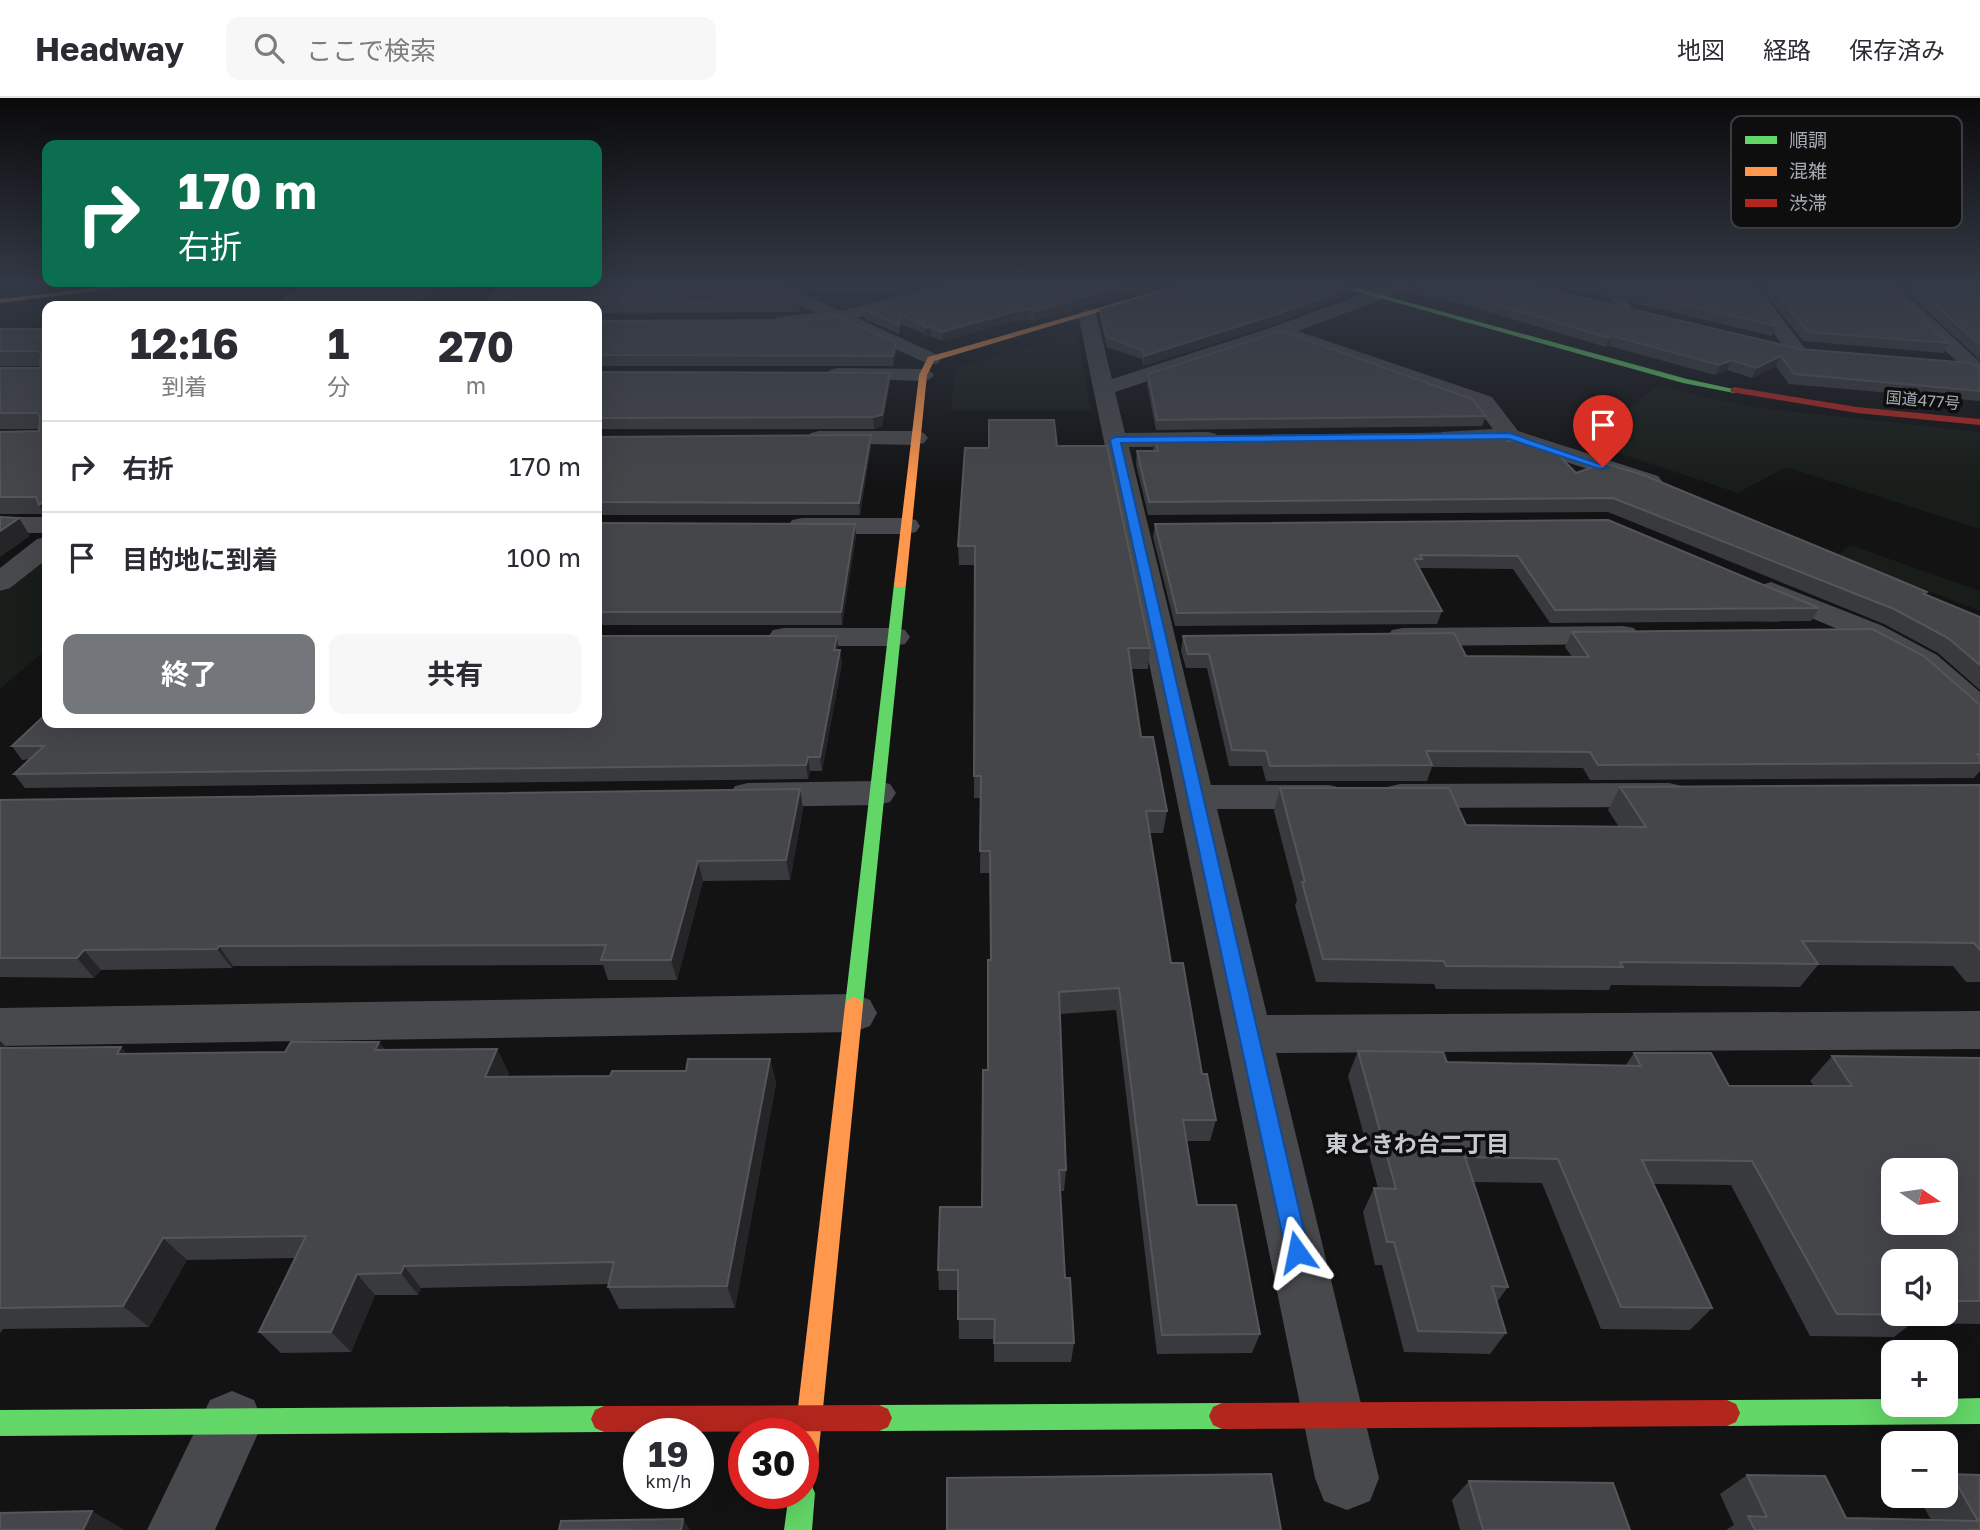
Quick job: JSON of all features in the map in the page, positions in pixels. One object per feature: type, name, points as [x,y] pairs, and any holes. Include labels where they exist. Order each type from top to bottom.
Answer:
[{"type":"main road","points":[[976,351],[927,367],[906,526],[810,1418],[1980,1411]]},
{"type":"main road","name":"国道477号","points":[[1574,351],[1686,382],[1825,407],[1915,418],[1980,422]]},
{"type":"main road","points":[[0,1423],[728,1419]]},
{"type":"main road","points":[[798,1530],[800,1509]]},
{"type":"street","points":[[899,351],[927,367]]},
{"type":"street","points":[[1095,351],[1115,440],[1148,525],[1173,638],[1195,797],[1347,1478]]},
{"type":"street","points":[[1104,389],[1220,351]]},
{"type":"street","points":[[1337,351],[1484,402],[1510,436]]},
{"type":"street","points":[[1956,351],[1975,369]]},
{"type":"street","points":[[1944,362],[1975,369]]},
{"type":"street","points":[[814,374],[927,367]]},
{"type":"street","points":[[1428,437],[1510,436],[1671,491]]},
{"type":"street","points":[[791,439],[916,438]]},
{"type":"street","points":[[1115,440],[1224,439]]},
{"type":"street","points":[[0,524],[42,525]]},
{"type":"street","points":[[772,526],[906,526]]},
{"type":"street","points":[[0,582],[42,549]]},
{"type":"street","points":[[1746,580],[1872,633],[1926,662],[1980,710]]},
{"type":"street","points":[[1802,634],[1872,633]]},
{"type":"street","points":[[1369,637],[1648,635]]},
{"type":"street","points":[[759,637],[894,637]]},
{"type":"street","points":[[710,795],[877,793]]},
{"type":"street","points":[[1195,797],[1704,794]]},
{"type":"street","points":[[0,1027],[854,1013]]},
{"type":"street","points":[[1248,1034],[1980,1030]]},
{"type":"street","points":[[180,1530],[232,1422]]},
{"type":"shaded area","points":[[1013,351],[1080,351],[1091,410],[951,410],[954,372],[963,365]]},
{"type":"shaded area","points":[[1657,386],[1751,407],[1980,432],[1980,529],[1786,467],[1738,493],[1586,442]]},
{"type":"shaded area","points":[[1850,545],[1980,591],[1980,611],[1838,556]]},
{"type":"shaded area","points":[[42,561],[42,653],[0,689],[0,593]]},
{"type":"building","points":[[0,351],[42,351],[42,503],[39,505],[36,497],[0,497],[0,432],[39,431],[40,416],[37,413],[0,413],[0,368],[40,368],[41,354],[38,351]]},
{"type":"building","points":[[602,351],[894,351],[893,356],[602,355]]},
{"type":"building","points":[[1142,351],[1160,351],[1144,356]]},
{"type":"building","points":[[1220,351],[1337,351],[1472,399],[1486,416],[1157,420],[1148,374]]},
{"type":"building","points":[[1667,351],[1822,351],[1970,363],[1980,367],[1980,391],[1794,374],[1781,356],[1756,368],[1732,360],[1719,365]]},
{"type":"building","points":[[602,372],[890,373],[882,415],[602,418]]},
{"type":"building","points":[[989,420],[1054,420],[1057,446],[1107,446],[1150,648],[1128,648],[1141,737],[1153,737],[1167,811],[1146,811],[1171,963],[1183,963],[1202,1074],[1207,1074],[1216,1120],[1183,1120],[1197,1205],[1236,1205],[1260,1334],[1162,1335],[1119,988],[1059,992],[1066,1170],[1059,1170],[1065,1278],[1070,1278],[1074,1343],[994,1343],[995,1319],[958,1319],[958,1270],[938,1270],[940,1207],[982,1207],[983,1070],[988,1070],[988,960],[991,960],[990,851],[980,851],[981,776],[974,776],[975,546],[958,546],[965,448],[989,448]]},
{"type":"building","points":[[1501,433],[1507,441],[1537,441],[1550,446],[1576,473],[1604,463],[1646,476],[1927,592],[1924,594],[1980,617],[1980,665],[1948,638],[1894,609],[1613,498],[1149,502],[1137,451],[1158,451],[1154,437]]},
{"type":"building","points":[[871,435],[859,503],[602,502],[602,437]]},
{"type":"building","points":[[0,517],[19,518],[0,531]]},
{"type":"building","points":[[1608,520],[1819,608],[1555,610],[1518,556],[1420,555],[1422,559],[1414,559],[1442,611],[1177,613],[1155,524]]},
{"type":"building","points":[[602,523],[855,524],[841,612],[602,612]]},
{"type":"building","points":[[1872,629],[1924,656],[1980,705],[1980,754],[1977,754],[1980,763],[1598,765],[1590,752],[1426,751],[1432,765],[1270,766],[1266,751],[1232,750],[1209,654],[1188,654],[1183,636],[1454,633],[1466,656],[1589,657],[1572,632]]},
{"type":"building","points":[[602,636],[837,636],[834,650],[840,650],[820,757],[808,757],[806,765],[14,774],[44,746],[12,746],[42,718],[42,728],[602,728]]},
{"type":"building","points":[[1980,785],[1980,950],[1974,943],[1802,941],[1818,964],[1620,962],[1623,967],[1446,966],[1444,961],[1323,959],[1280,788],[1449,788],[1466,825],[1646,827],[1620,787]]},
{"type":"building","points":[[800,789],[786,860],[698,861],[671,960],[601,960],[606,945],[219,946],[217,949],[84,950],[77,958],[0,958],[0,800]]},
{"type":"building","points":[[291,1042],[379,1042],[375,1050],[497,1049],[485,1077],[610,1076],[612,1071],[686,1071],[688,1059],[770,1059],[727,1286],[608,1287],[614,1262],[404,1266],[401,1273],[357,1274],[331,1332],[259,1332],[306,1236],[163,1238],[123,1306],[0,1308],[0,1048],[121,1047],[117,1054],[285,1052]]},
{"type":"building","points":[[1358,1051],[1443,1052],[1447,1062],[1641,1066],[1634,1053],[1711,1053],[1729,1086],[1852,1086],[1832,1056],[1980,1058],[1980,1301],[1958,1301],[1958,1249],[1881,1249],[1881,1315],[1837,1314],[1752,1161],[1642,1160],[1712,1308],[1621,1307],[1558,1159],[1465,1157],[1508,1287],[1492,1286],[1506,1333],[1418,1331],[1394,1242],[1387,1242],[1374,1188],[1396,1189]]},
{"type":"building","points":[[1271,1474],[1281,1530],[947,1530],[947,1478]]},
{"type":"building","points":[[1958,1474],[1980,1475],[1980,1530],[1755,1530],[1748,1516],[1767,1517],[1747,1475],[1825,1476],[1846,1518],[1978,1521],[1958,1486]]},
{"type":"building","points":[[1469,1481],[1613,1483],[1630,1530],[1483,1530]]},
{"type":"building","points":[[92,1511],[83,1530],[0,1530],[0,1513]]},
{"type":"building","points":[[683,1519],[681,1530],[559,1530],[561,1521]]},
{"type":"traffic: fast","points":[[1576,351],[1686,381],[1734,390]]},
{"type":"traffic: fast","points":[[854,1005],[900,584]]},
{"type":"traffic: fast","points":[[1727,1413],[1980,1411]]},
{"type":"traffic: fast","points":[[879,1418],[1222,1416]]},
{"type":"traffic: fast","points":[[0,1423],[604,1419]]},
{"type":"traffic: fast","points":[[798,1530],[800,1509]]},
{"type":"traffic: slow","points":[[900,584],[923,375],[931,359],[959,351]]},
{"type":"traffic: slow","points":[[810,1418],[854,1005]]},
{"type":"traffic: jam","points":[[1734,390],[1857,410],[1980,422]]},
{"type":"traffic: jam","points":[[1222,1416],[1727,1413]]},
{"type":"traffic: jam","points":[[604,1419],[879,1418]]},
{"type":"district","name":"東ときわ台二丁目","points":[[1417,1143]]},
{"type":"route","points":[[1297,1252],[1115,440],[1510,436],[1603,467]]}]
